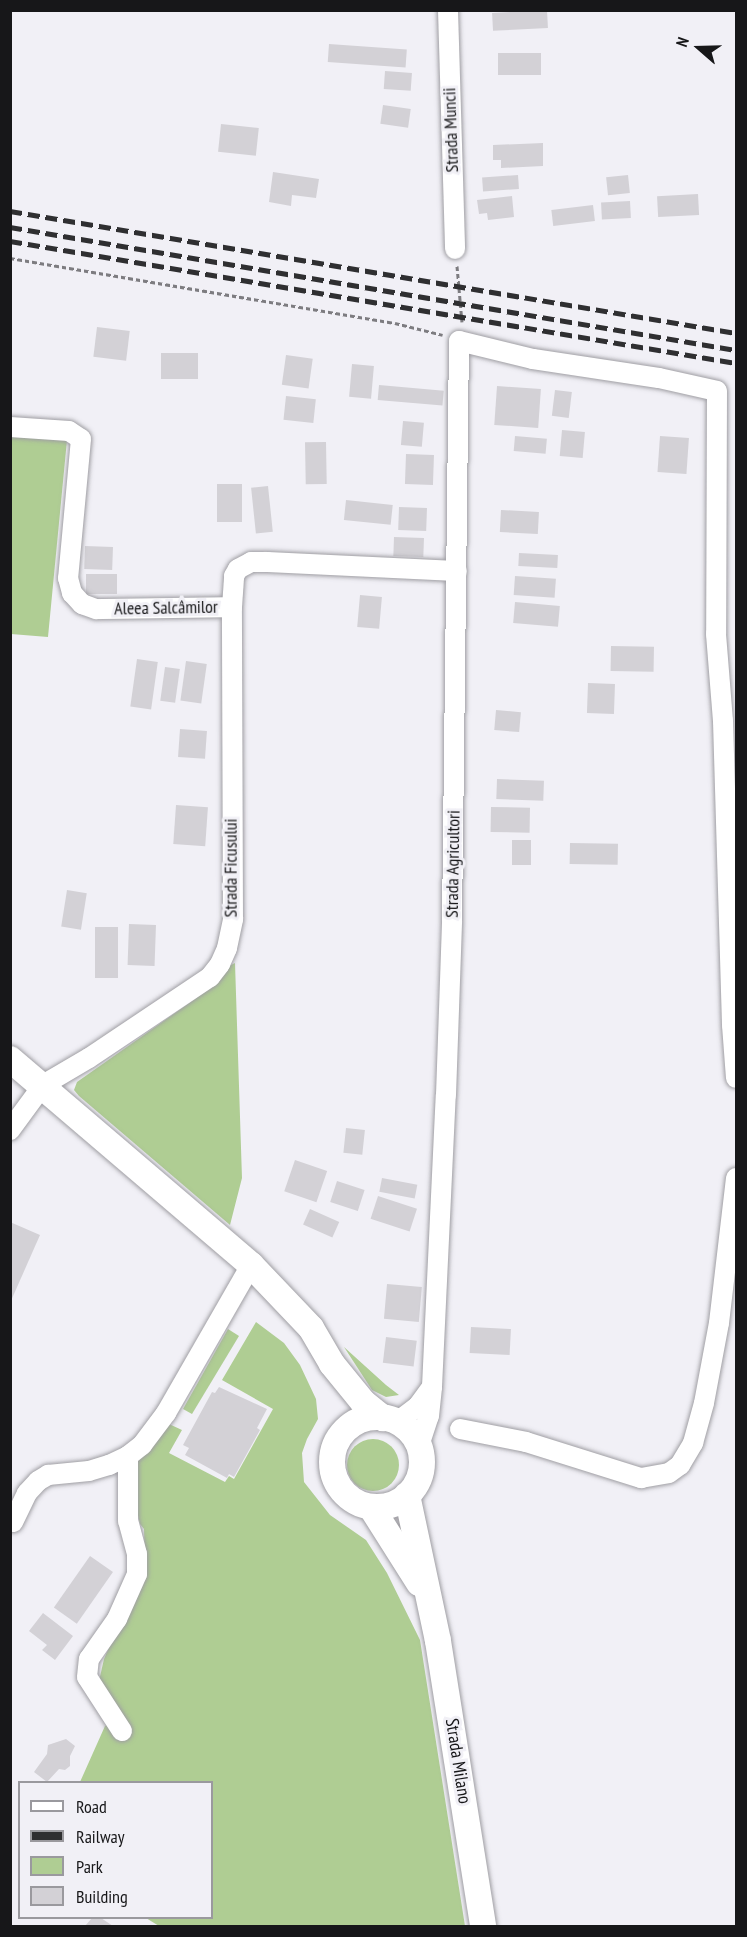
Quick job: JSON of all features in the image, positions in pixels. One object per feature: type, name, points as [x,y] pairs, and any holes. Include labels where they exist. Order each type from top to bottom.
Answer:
[{"type":"main road","points":[[10,1059],[251,1264],[311,1328],[332,1364],[363,1402],[410,1432],[419,1446],[421,1472],[407,1495],[384,1507],[371,1507],[347,1496],[333,1474],[334,1447],[344,1431],[360,1421],[390,1420]]},
{"type":"main road","points":[[332,1364],[344,1431]]},
{"type":"main road","name":"Strada Milano","points":[[407,1495],[455,1738],[483,1926]]},
{"type":"main road","name":"Strada Milano","points":[[371,1507],[428,1596]]},
{"type":"street","name":"Strada Muncii","points":[[448,10],[455,249]]},
{"type":"street","name":"Strada Agricultori","points":[[419,1446],[429,1416],[432,1386],[452,921],[459,341]]},
{"type":"street","points":[[459,341],[533,359],[686,383],[717,391],[716,634],[723,721],[732,1025],[736,1078]]},
{"type":"street","name":"Aleea Salcâmilor","points":[[10,427],[69,431],[81,439],[68,578],[72,593],[82,604],[96,609],[232,607],[234,576],[238,569],[250,562],[457,571]]},
{"type":"street","name":"Strada Ficusului","points":[[10,1130],[43,1085],[107,1046],[210,977],[220,964],[227,948],[233,919],[230,847],[232,607]]},
{"type":"street","points":[[460,1429],[526,1442],[641,1478],[669,1473],[680,1465],[693,1443],[704,1403],[719,1323],[736,1178]]},
{"type":"street","points":[[13,1522],[27,1493],[38,1481],[48,1475],[89,1471],[128,1456],[142,1445],[160,1421],[251,1264]]},
{"type":"street","points":[[390,1420],[411,1413],[432,1386]]},
{"type":"street","points":[[122,1731],[87,1677],[89,1659],[117,1619],[137,1574],[138,1554],[128,1521],[128,1456]]},
{"type":"path","points":[[10,258],[395,323],[459,341],[463,304],[455,249]]},
{"type":"green space","points":[[10,434],[67,440],[48,637],[11,634]]},
{"type":"green space","points":[[235,963],[242,1178],[230,1225],[74,1090],[77,1082],[195,999],[227,967]]},
{"type":"green space","points":[[256,1322],[284,1343],[300,1365],[316,1399],[318,1419],[302,1453],[304,1482],[330,1515],[366,1540],[387,1573],[420,1640],[465,1926],[159,1926],[148,1919],[213,1919],[213,1781],[80,1781],[105,1726],[118,1717],[99,1681],[104,1659],[145,1565],[144,1529],[140,1524],[136,1506],[135,1464],[169,1424],[182,1430],[169,1453],[225,1482],[229,1476],[234,1479],[273,1409],[222,1380]]},
{"type":"green space","points":[[228,1329],[239,1336],[192,1414],[183,1409]]},
{"type":"green space","points":[[344,1347],[399,1395],[386,1397],[372,1390]]},
{"type":"green space","points":[[373,1439],[387,1443],[395,1451],[399,1465],[395,1479],[387,1487],[373,1491],[359,1487],[351,1479],[347,1465],[351,1451],[359,1443]]},
{"type":"building","points":[[547,10],[548,28],[493,31],[492,13]]},
{"type":"building","points":[[329,44],[407,49],[406,67],[328,62]]},
{"type":"building","points":[[498,53],[541,53],[541,75],[498,75]]},
{"type":"building","points":[[385,71],[412,73],[411,91],[384,89]]},
{"type":"building","points":[[383,105],[411,109],[408,128],[380,124]]},
{"type":"building","points":[[221,124],[259,128],[256,156],[218,152]]},
{"type":"building","points":[[543,143],[543,166],[501,168],[501,160],[493,160],[493,145]]},
{"type":"building","points":[[273,172],[319,179],[316,198],[292,195],[291,206],[269,202]]},
{"type":"building","points":[[518,175],[519,189],[483,191],[482,178]]},
{"type":"building","points":[[628,175],[630,193],[608,195],[606,177]]},
{"type":"building","points":[[698,194],[699,215],[658,217],[657,196]]},
{"type":"building","points":[[512,196],[514,217],[488,220],[487,213],[479,214],[477,200]]},
{"type":"building","points":[[630,201],[631,218],[602,219],[601,203]]},
{"type":"building","points":[[593,205],[595,221],[553,226],[551,210]]},
{"type":"building","points":[[97,327],[130,331],[126,361],[93,357]]},
{"type":"building","points":[[161,353],[198,353],[198,379],[161,379]]},
{"type":"building","points":[[286,355],[313,359],[309,388],[282,385]]},
{"type":"building","points":[[352,364],[374,366],[371,399],[349,397]]},
{"type":"building","points":[[379,385],[444,391],[442,406],[378,400]]},
{"type":"building","points":[[497,386],[541,389],[538,428],[494,425]]},
{"type":"building","points":[[555,390],[572,392],[569,418],[552,416]]},
{"type":"building","points":[[286,396],[316,399],[313,423],[283,420]]},
{"type":"building","points":[[403,421],[424,423],[422,447],[401,445]]},
{"type":"building","points":[[562,430],[585,432],[583,458],[560,456]]},
{"type":"building","points":[[515,436],[547,439],[546,454],[514,451]]},
{"type":"building","points":[[660,436],[689,438],[686,474],[657,472]]},
{"type":"building","points":[[305,442],[326,442],[327,484],[306,484]]},
{"type":"building","points":[[406,454],[434,455],[433,485],[405,484]]},
{"type":"building","points":[[217,484],[242,484],[242,522],[217,522]]},
{"type":"building","points":[[268,486],[273,532],[256,534],[251,488]]},
{"type":"building","points":[[346,500],[393,505],[391,525],[344,520]]},
{"type":"building","points":[[399,507],[427,508],[426,531],[398,530]]},
{"type":"building","points":[[501,510],[539,512],[538,534],[500,532]]},
{"type":"building","points":[[394,537],[424,538],[423,557],[393,556]]},
{"type":"building","points":[[85,546],[113,547],[112,570],[84,569]]},
{"type":"building","points":[[519,553],[558,555],[557,568],[518,566]]},
{"type":"building","points":[[86,574],[117,574],[117,594],[86,594]]},
{"type":"building","points":[[515,576],[556,579],[555,598],[514,595]]},
{"type":"building","points":[[360,595],[382,597],[379,629],[357,627]]},
{"type":"building","points":[[515,602],[560,606],[558,627],[513,623]]},
{"type":"building","points":[[611,646],[654,647],[654,672],[611,671]]},
{"type":"building","points":[[137,659],[158,662],[151,709],[130,707]]},
{"type":"building","points":[[186,661],[207,664],[201,704],[180,701]]},
{"type":"building","points":[[165,667],[180,669],[175,703],[160,701]]},
{"type":"building","points":[[588,683],[615,684],[614,714],[587,713]]},
{"type":"building","points":[[496,710],[521,712],[519,732],[494,730]]},
{"type":"building","points":[[180,729],[207,731],[205,759],[178,757]]},
{"type":"building","points":[[497,779],[544,781],[543,801],[496,799]]},
{"type":"building","points":[[176,805],[208,807],[205,846],[173,844]]},
{"type":"building","points":[[491,807],[530,808],[530,833],[491,832]]},
{"type":"building","points":[[512,840],[531,840],[531,865],[512,865]]},
{"type":"building","points":[[570,843],[618,844],[618,865],[570,864]]},
{"type":"building","points":[[67,890],[87,893],[81,930],[61,927]]},
{"type":"building","points":[[129,924],[156,925],[155,966],[128,965]]},
{"type":"building","points":[[95,927],[118,927],[118,978],[95,978]]},
{"type":"building","points":[[346,1128],[365,1130],[362,1155],[343,1153]]},
{"type":"building","points":[[295,1160],[327,1171],[316,1202],[284,1191]]},
{"type":"building","points":[[382,1178],[417,1185],[415,1199],[379,1192]]},
{"type":"building","points":[[337,1181],[365,1190],[358,1211],[330,1202]]},
{"type":"building","points":[[378,1196],[417,1209],[410,1231],[371,1219]]},
{"type":"building","points":[[310,1209],[339,1222],[332,1238],[303,1225]]},
{"type":"building","points":[[10,1222],[40,1235],[10,1303]]},
{"type":"building","points":[[387,1284],[422,1287],[419,1322],[384,1319]]},
{"type":"building","points":[[471,1327],[511,1329],[510,1355],[470,1353]]},
{"type":"building","points":[[386,1337],[417,1341],[414,1367],[383,1363]]},
{"type":"building","points":[[219,1387],[267,1409],[257,1428],[260,1430],[234,1477],[229,1474],[227,1478],[185,1455],[189,1448],[183,1445],[212,1392],[215,1393]]},
{"type":"building","points":[[90,1556],[113,1572],[77,1624],[54,1608]]},
{"type":"building","points":[[43,1613],[73,1636],[55,1660],[42,1650],[47,1645],[29,1631]]},
{"type":"building","points":[[66,1739],[75,1746],[70,1756],[70,1766],[65,1770],[59,1769],[46,1781],[34,1772],[47,1754],[48,1745]]},
{"type":"building","points":[[91,1919],[102,1919],[113,1926],[85,1926]]},
{"type":"railway","points":[[10,211],[736,333]]},
{"type":"railway","points":[[10,227],[736,350]]},
{"type":"railway","points":[[10,241],[736,363]]}]
